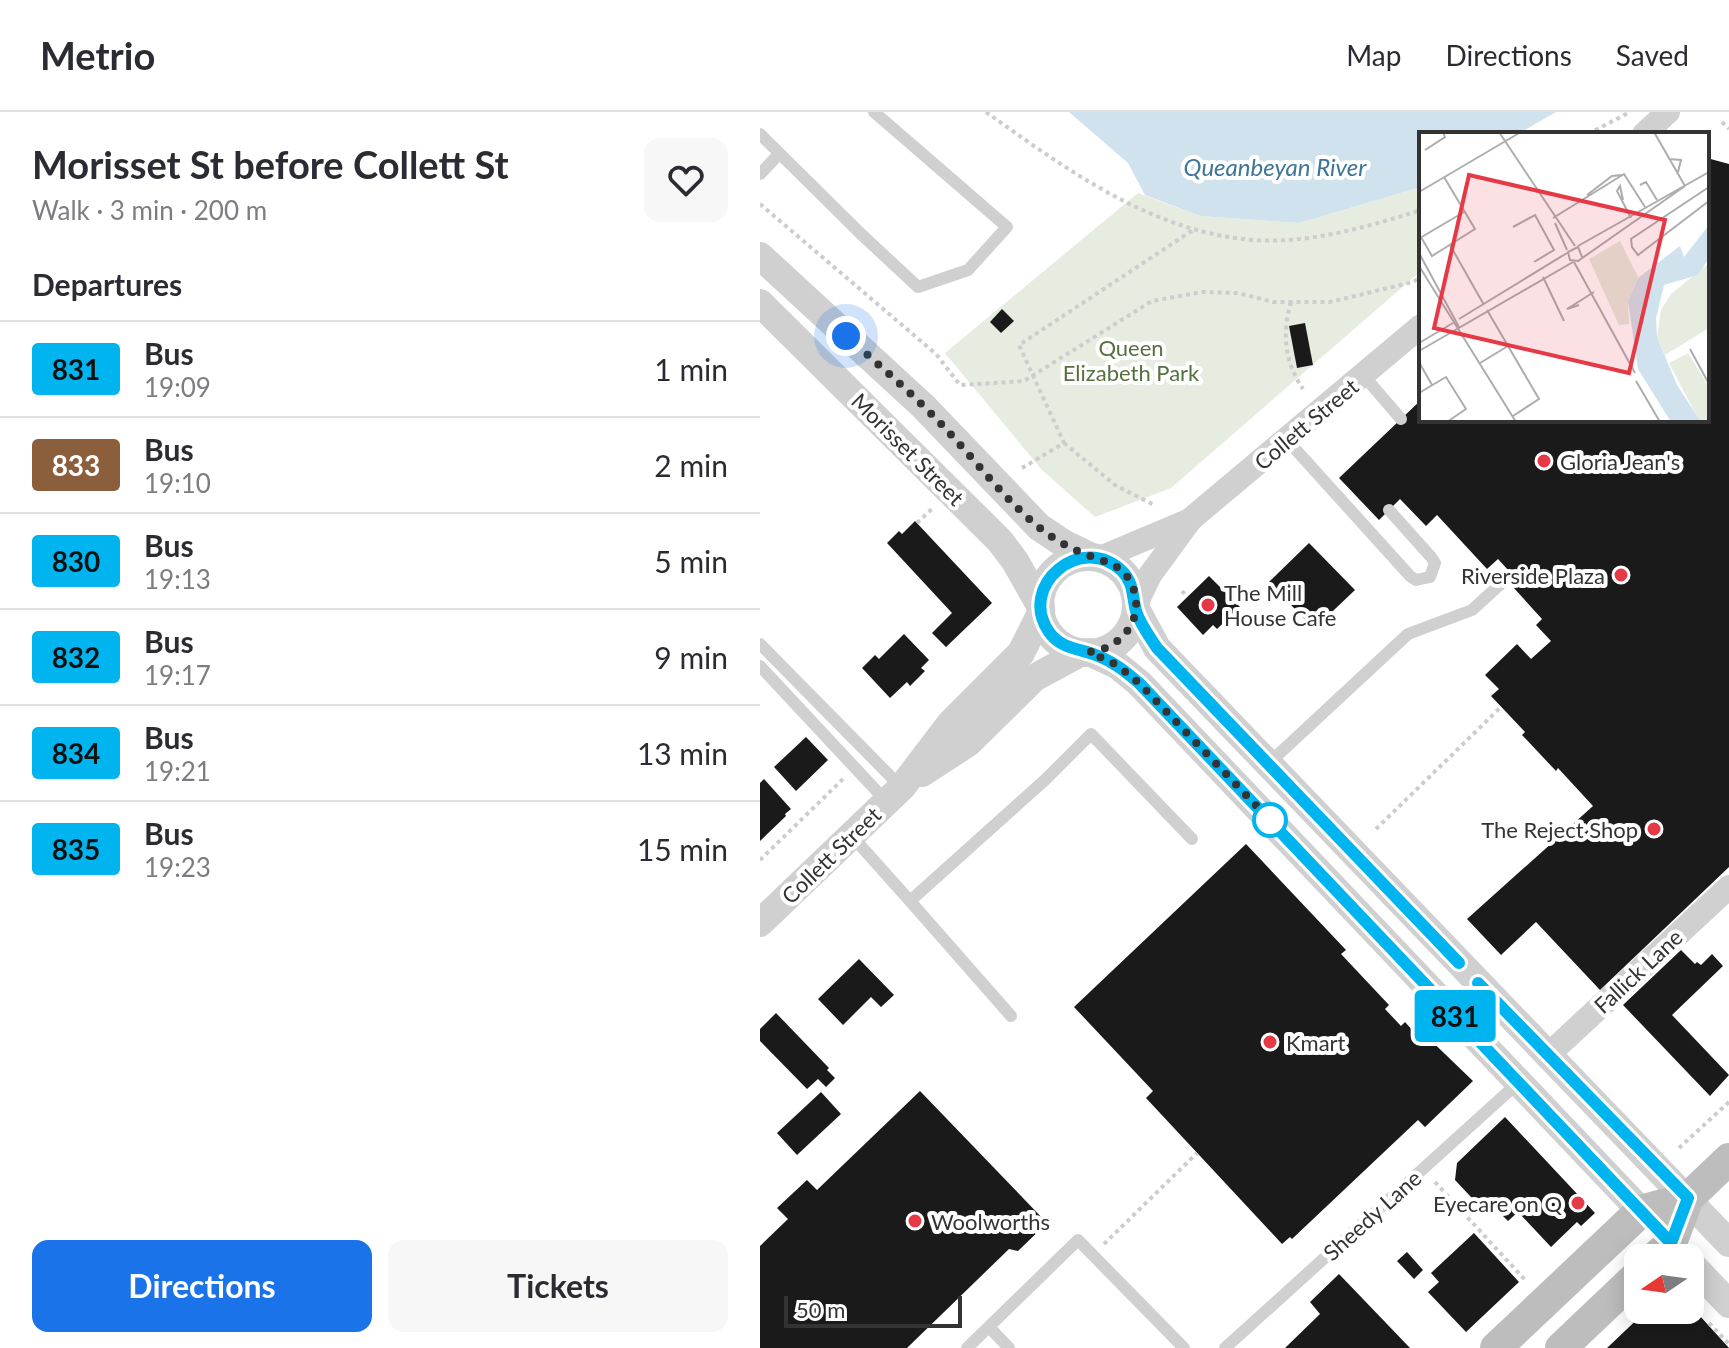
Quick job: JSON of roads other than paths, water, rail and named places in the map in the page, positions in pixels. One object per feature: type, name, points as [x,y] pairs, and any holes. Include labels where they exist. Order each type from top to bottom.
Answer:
[{"type":"main road","points":[[1496,1348],[1641,1211],[1688,1198],[1729,1159]]},
{"type":"main road","points":[[1678,1244],[1688,1198]]},
{"type":"main road","points":[[1641,1211],[1666,1244]]},
{"type":"main road","points":[[1561,1348],[1624,1288]]},
{"type":"street","points":[[1646,132],[1668,112]]},
{"type":"street","name":"Morisset Street","points":[[760,256],[924,407],[1039,527],[1063,543],[1096,558]]},
{"type":"street","points":[[767,314],[808,319],[831,326],[846,336]]},
{"type":"street","name":"Morisset Street","points":[[767,314],[1000,541],[1015,561],[1041,610]]},
{"type":"street","name":"Collett Street","points":[[1136,606],[1150,575],[1191,519],[1419,328]]},
{"type":"street","name":"Collett Street","points":[[1096,558],[1191,519]]},
{"type":"street","points":[[1641,1211],[1139,683],[1117,665],[1086,652],[1069,649],[1053,637],[1041,610],[1043,589],[1052,574],[1074,559],[1096,558],[1114,565],[1125,575],[1157,648],[1729,1243]]},
{"type":"street","points":[[1086,652],[1112,646],[1123,637],[1132,624],[1136,606]]},
{"type":"street","name":"Collett Street","points":[[760,923],[894,794],[950,724],[1021,653],[1041,610]]},
{"type":"street","name":"Collett Street","points":[[894,794],[968,743],[1034,678],[1086,652]]},
{"type":"street","name":"Fallick Lane","points":[[1548,1055],[1729,887]]},
{"type":"street","points":[[1704,1281],[1729,1304]]},
{"type":"lane","points":[[760,134],[918,287],[968,270],[1007,227],[874,112]]},
{"type":"lane","points":[[760,174],[779,154]]},
{"type":"lane","points":[[1364,376],[1401,419]]},
{"type":"lane","points":[[1287,440],[1410,576],[1416,580],[1430,577],[1435,563],[1389,510]]},
{"type":"lane","points":[[1268,764],[1408,634],[1472,610],[1506,579]]},
{"type":"lane","points":[[760,644],[894,794]]},
{"type":"lane","points":[[760,666],[856,767],[894,794]]},
{"type":"lane","points":[[910,901],[1046,779],[1091,734],[1192,839]]},
{"type":"lane","points":[[851,835],[1011,1016]]},
{"type":"lane","name":"Sheedy Lane","points":[[1225,1348],[1519,1082]]},
{"type":"lane","points":[[967,1348],[1078,1240],[1184,1348]]},
{"type":"lane","points":[[989,1327],[1009,1348]]},
{"type":"water","name":"Queanbeyan River","points":[[1069,112],[1556,112],[1521,132],[1419,132],[1419,188],[1299,223],[1200,216],[1145,195],[1128,163]]},
{"type":"place","name":"Gloria Jean's","points":[[1544,461]]},
{"type":"place","name":"Riverside Plaza","points":[[1621,575]]},
{"type":"place","name":"The Mill House Cafe","points":[[1208,605]]},
{"type":"place","name":"The Reject Shop","points":[[1654,829]]},
{"type":"place","name":"Kmart","points":[[1270,1042]]},
{"type":"place","name":"Eyecare on Q","points":[[1578,1203]]},
{"type":"place","name":"Woolworths","points":[[915,1221]]},
{"type":"park label","name":"Queen Elizabeth Park","points":[[1131,360]]}]
